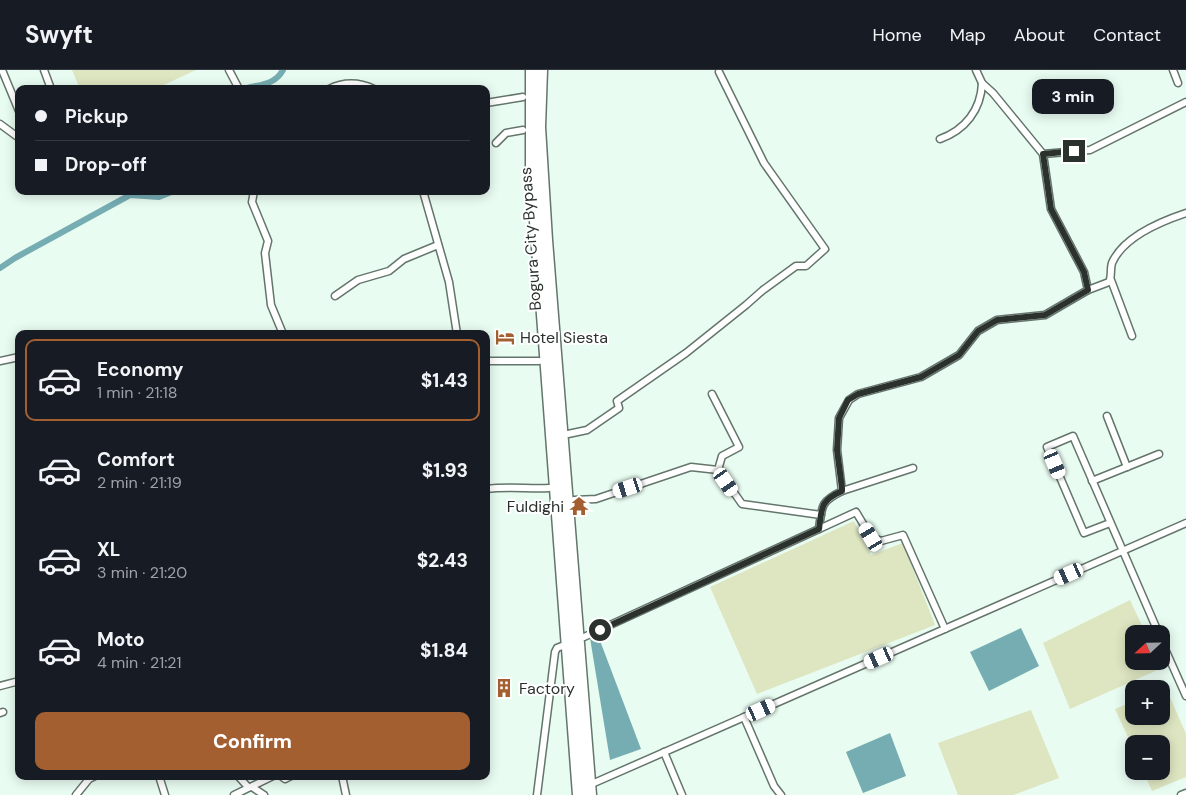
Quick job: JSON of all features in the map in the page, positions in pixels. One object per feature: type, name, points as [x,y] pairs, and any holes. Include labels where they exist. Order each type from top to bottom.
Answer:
[{"type":"highway","name":"Bogura City Bypass","points":[[532,70],[532,168],[579,795]]},
{"type":"highway","name":"Bogura City Bypass","points":[[541,70],[539,127],[546,240],[590,795]]},
{"type":"street","points":[[2,70],[15,101]]},
{"type":"street","points":[[44,70],[50,85]]},
{"type":"street","points":[[228,70],[237,85]]},
{"type":"street","points":[[976,70],[982,83],[993,93],[1043,154],[1051,209],[1084,272],[1088,290]]},
{"type":"street","points":[[1173,70],[1178,83]]},
{"type":"street","points":[[568,434],[587,430],[619,408],[618,401],[686,353],[746,306],[763,290],[796,266],[806,266],[825,249],[764,163],[719,72]]},
{"type":"street","points":[[336,85],[351,83],[359,85]]},
{"type":"street","points":[[940,140],[952,135],[969,122],[982,95],[982,83]]},
{"type":"street","points":[[490,102],[523,97]]},
{"type":"street","points":[[1043,154],[1090,150],[1186,102]]},
{"type":"street","points":[[0,124],[15,135]]},
{"type":"street","points":[[496,142],[506,133],[524,130]]},
{"type":"street","points":[[253,195],[252,202],[268,241],[265,253],[272,305],[281,330]]},
{"type":"street","points":[[424,195],[449,282],[456,330]]},
{"type":"street","points":[[1132,336],[1110,280],[1112,264],[1135,238],[1155,224],[1186,213]]},
{"type":"street","points":[[335,296],[358,280],[389,271],[404,260],[438,245]]},
{"type":"street","points":[[842,491],[837,450],[839,418],[848,400],[858,394],[921,377],[959,355],[978,331],[997,320],[1045,315],[1088,290],[1110,280]]},
{"type":"street","points":[[0,361],[15,358]]},
{"type":"street","points":[[490,361],[539,361]]},
{"type":"street","points":[[712,394],[739,447],[722,456],[718,470]]},
{"type":"street","points":[[1107,416],[1127,467]]},
{"type":"street","points":[[1110,522],[1084,534],[1048,447],[1073,436],[1110,522],[1122,551],[1154,625]]},
{"type":"street","points":[[1092,481],[1159,454]]},
{"type":"street","points":[[574,500],[596,499],[691,467],[718,470],[742,504],[821,515]]},
{"type":"street","points":[[819,529],[822,506],[828,497],[913,468]]},
{"type":"street","points":[[490,489],[511,486],[522,489],[549,488]]},
{"type":"street","points":[[584,637],[856,512],[871,537],[881,541],[903,534],[945,629]]},
{"type":"street","points":[[594,783],[1186,523]]},
{"type":"street","points":[[536,795],[555,652],[557,648],[562,646]]},
{"type":"street","points":[[1170,660],[1186,696]]},
{"type":"street","points":[[0,686],[15,682]]},
{"type":"street","points":[[744,717],[774,786],[781,795]]},
{"type":"street","points":[[664,752],[682,795]]},
{"type":"street","points":[[76,795],[88,780]]},
{"type":"street","points":[[160,780],[165,795]]},
{"type":"street","points":[[242,780],[264,795]]},
{"type":"street","points":[[234,795],[265,780]]},
{"type":"street","points":[[343,780],[346,795]]},
{"type":"street","points":[[1181,795],[1186,793]]},
{"type":"green space","points":[[72,70],[196,70],[164,85],[78,85]]},
{"type":"green space","points":[[854,521],[871,555],[903,543],[935,625],[757,694],[710,587]]},
{"type":"green space","points":[[1130,600],[1142,625],[1125,625],[1125,670],[1158,670],[1135,680],[1125,680],[1125,684],[1070,709],[1043,643]]},
{"type":"green space","points":[[1170,697],[1186,734],[1186,777],[1152,791],[1147,780],[1170,780],[1170,735],[1127,735],[1115,709],[1125,705],[1125,725],[1170,725]]},
{"type":"green space","points":[[1031,710],[1059,778],[1013,795],[958,795],[938,743]]},
{"type":"water","points":[[1021,628],[1039,666],[989,691],[970,652]]},
{"type":"water","points":[[590,638],[599,638],[641,749],[610,760]]},
{"type":"water","points":[[890,733],[906,776],[863,793],[846,752]]},
{"type":"waterway","points":[[262,85],[271,82],[283,70]]},
{"type":"waterway","points":[[0,268],[130,195]]},
{"type":"waterway","points":[[130,195],[159,197],[164,195]]},
{"type":"place","name":"Hotel Siesta","points":[[505,337]]},
{"type":"place","name":"Fuldighi","points":[[579,506]]},
{"type":"place","name":"Factory","points":[[504,688]]},
{"type":"route","points":[[600,630],[819,529],[822,506],[828,497],[842,491],[837,450],[839,418],[848,400],[858,394],[921,377],[959,355],[978,331],[997,320],[1045,315],[1088,290],[1084,272],[1051,209],[1043,154],[1074,151]]}]
